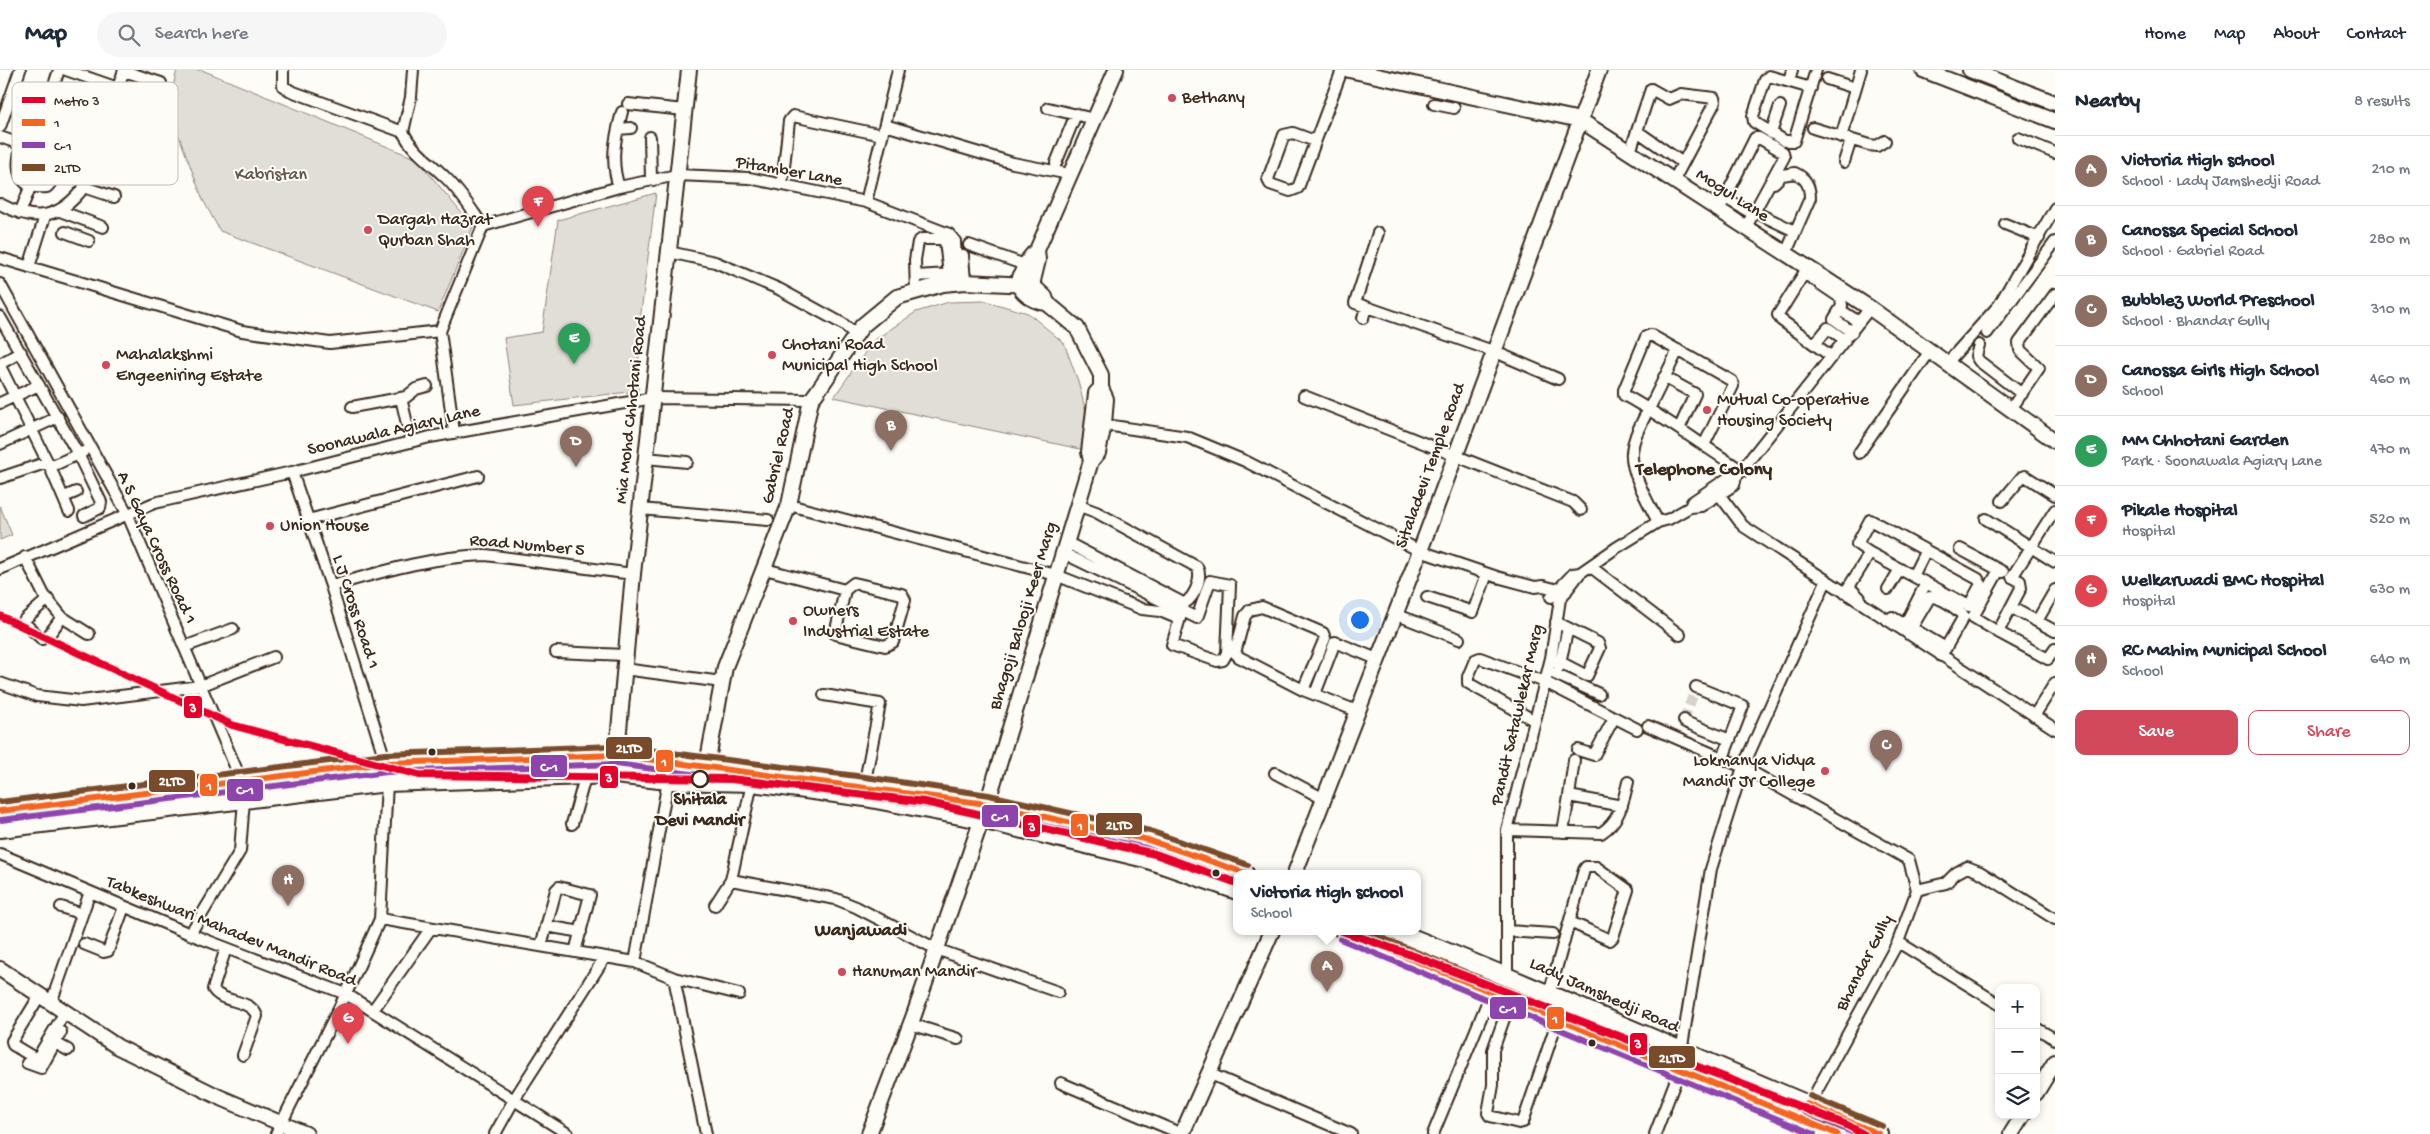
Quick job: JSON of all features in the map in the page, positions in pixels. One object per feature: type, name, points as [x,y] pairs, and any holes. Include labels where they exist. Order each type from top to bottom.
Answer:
[{"type":"main road","points":[[0,811],[386,763],[616,755],[706,765],[988,804],[1148,840],[1237,870]]},
{"type":"main road","points":[[0,828],[387,783],[586,774],[615,775],[668,781],[752,783],[865,798],[981,820],[1144,859],[1233,889]]},
{"type":"main road","name":"Lady Jamshedji Road","points":[[1353,935],[1837,1134]]},
{"type":"main road","name":"Lady Jamshedji Road","points":[[1406,935],[1507,975],[1681,1052],[1879,1134]]},
{"type":"street","points":[[16,82],[20,70]]},
{"type":"street","points":[[55,82],[59,70]]},
{"type":"street","points":[[66,70],[101,82]]},
{"type":"street","points":[[283,70],[283,86],[292,91],[403,132],[419,154],[441,172],[461,193],[483,226],[440,331],[454,432]]},
{"type":"street","points":[[403,132],[413,70]]},
{"type":"street","name":"Mia Mohd Chhotani Road","points":[[615,775],[633,574],[689,70]]},
{"type":"street","points":[[866,202],[898,70]]},
{"type":"street","points":[[1028,286],[1025,265],[1037,250],[1116,70]]},
{"type":"street","points":[[1315,141],[1293,133],[1284,135],[1268,179],[1270,184],[1290,192],[1298,188],[1342,70]]},
{"type":"street","name":"Mogul Lane","points":[[1349,70],[1580,120],[1674,180],[1722,204],[1749,229],[1786,252],[1806,270],[1870,308],[2055,441]]},
{"type":"street","name":"Sitaladevi Temple Road","points":[[1296,870],[1420,551],[1493,350],[1599,70]]},
{"type":"street","points":[[1789,81],[1792,70]]},
{"type":"street","points":[[1810,88],[1770,73],[1765,80],[1753,119],[1756,124],[1785,141],[1794,141],[1816,70]]},
{"type":"street","points":[[1841,136],[1861,70]]},
{"type":"street","points":[[1923,70],[2055,121]]},
{"type":"street","points":[[1970,70],[2055,103]]},
{"type":"street","points":[[124,71],[158,82]]},
{"type":"street","points":[[1827,79],[1856,88]]},
{"type":"street","points":[[2001,100],[2007,84]]},
{"type":"street","points":[[1630,152],[1651,88],[1666,99],[1681,94],[1714,98],[1714,102],[1674,180]]},
{"type":"street","points":[[0,127],[12,94]]},
{"type":"street","points":[[1434,104],[1454,108]]},
{"type":"street","points":[[1771,133],[1780,106]]},
{"type":"street","points":[[619,187],[613,165],[618,129],[625,108],[684,110]]},
{"type":"street","points":[[1048,108],[1094,119]]},
{"type":"street","points":[[1056,163],[1076,114]]},
{"type":"street","points":[[782,185],[789,121],[793,116],[882,136]]},
{"type":"street","points":[[885,125],[1013,162],[1069,174]]},
{"type":"street","points":[[618,129],[631,128]]},
{"type":"street","points":[[1813,128],[1873,146],[1884,141]]},
{"type":"street","points":[[1637,131],[1683,163]]},
{"type":"street","points":[[0,137],[12,141]]},
{"type":"street","points":[[650,137],[651,180]]},
{"type":"street","points":[[1749,229],[1756,214],[1784,154],[1760,138],[1755,138],[1722,204],[1756,214],[1795,231]]},
{"type":"street","points":[[2018,138],[2055,153]]},
{"type":"street","points":[[1844,162],[1852,140]]},
{"type":"street","name":"Pitamber Lane","points":[[483,226],[619,187],[677,174],[748,178],[866,202],[952,236],[955,280]]},
{"type":"street","points":[[1756,214],[1772,185],[1782,175],[1796,174],[1802,176],[1807,181],[1810,198],[1786,252]]},
{"type":"street","points":[[20,213],[31,185],[47,187],[50,185]]},
{"type":"street","points":[[0,204],[20,213],[45,216],[60,211],[74,201],[84,187],[114,197]]},
{"type":"street","points":[[1947,363],[1999,305],[2055,208]]},
{"type":"street","points":[[60,211],[103,227]]},
{"type":"street","points":[[29,267],[45,216]]},
{"type":"street","points":[[65,232],[84,239],[85,220]]},
{"type":"street","points":[[1988,333],[2055,241],[2005,224]]},
{"type":"street","points":[[1378,234],[1355,303],[1399,322],[1493,350],[1558,379]]},
{"type":"street","points":[[916,292],[918,244],[922,239],[943,239],[945,241],[955,280]]},
{"type":"street","points":[[969,245],[1025,265]]},
{"type":"street","points":[[1037,250],[1038,260],[1028,286],[1023,292],[1036,302],[1047,303],[1077,328],[1101,375],[1101,388],[1106,399],[1099,424],[1187,438],[1245,460],[1420,551],[1535,588],[1542,594],[1559,594],[1573,574],[1580,574],[1658,522],[1669,519],[1690,507],[1701,506],[1717,492],[1734,485],[1739,474],[1870,308]]},
{"type":"street","points":[[668,252],[715,262],[778,289],[843,324],[856,335]]},
{"type":"street","points":[[955,280],[963,255]]},
{"type":"street","points":[[0,258],[242,331],[330,344],[440,331]]},
{"type":"street","points":[[1806,270],[1778,315],[1781,320],[1832,357]]},
{"type":"street","points":[[916,276],[955,280]]},
{"type":"street","name":"Gabriel Road","points":[[706,765],[724,667],[789,506],[811,400],[862,326],[897,297],[955,280],[1028,286]]},
{"type":"street","points":[[1822,281],[1841,298],[1840,310],[1834,319],[1848,336]]},
{"type":"street","name":"A S Gaya Cross Road 1","points":[[0,284],[126,514],[241,780]]},
{"type":"street","points":[[2011,409],[2039,368],[2020,350],[2019,343],[2055,294]]},
{"type":"street","points":[[1363,318],[1366,307]]},
{"type":"street","points":[[1840,310],[1859,322]]},
{"type":"street","points":[[0,317],[58,417],[102,504],[100,508],[84,516]]},
{"type":"street","points":[[1815,344],[1828,328],[1848,336]]},
{"type":"street","points":[[1704,446],[1733,386],[1732,381],[1651,335],[1646,337],[1624,390],[1624,395],[1647,412],[1679,428],[1739,474]]},
{"type":"street","points":[[1979,346],[1976,356],[1979,361],[2022,394]]},
{"type":"street","points":[[1658,522],[1642,490],[1631,455],[1634,440],[1678,350]]},
{"type":"street","points":[[1859,454],[1930,350]]},
{"type":"street","points":[[21,352],[0,365],[33,429],[69,511]]},
{"type":"street","points":[[1664,377],[1695,394],[1679,428]]},
{"type":"street","points":[[0,404],[39,385]]},
{"type":"street","points":[[352,407],[406,397],[416,389],[426,386]]},
{"type":"street","points":[[1304,396],[1573,502],[1581,510]]},
{"type":"street","points":[[401,398],[411,441]]},
{"type":"street","name":"Soonawala Agiary Lane","points":[[0,569],[154,503],[292,472],[411,441],[454,432],[652,398],[811,400]]},
{"type":"street","points":[[0,444],[58,417]]},
{"type":"street","name":"Bhagoji Balooji Keer Marg","points":[[869,1134],[911,1024],[988,804],[1077,505],[1091,461],[1098,453],[1099,424]]},
{"type":"street","points":[[0,478],[49,465],[90,448]]},
{"type":"street","points":[[646,458],[687,462]]},
{"type":"street","name":"L J Cross Road 1","points":[[292,472],[331,586],[386,763]]},
{"type":"street","points":[[308,520],[478,476]]},
{"type":"street","points":[[2002,501],[2022,477],[2026,476],[2055,495]]},
{"type":"street","points":[[64,498],[76,492]]},
{"type":"street","points":[[1717,492],[1743,526],[1826,580],[1847,590],[1944,652],[2055,729]]},
{"type":"street","points":[[1065,547],[1185,603],[1189,600],[1200,579],[1197,567],[1096,512],[1077,505]]},
{"type":"street","points":[[789,506],[1056,576],[1142,609],[1161,607]]},
{"type":"street","points":[[640,509],[768,520]]},
{"type":"street","points":[[2012,577],[2055,510]]},
{"type":"street","points":[[1986,519],[2055,562]]},
{"type":"street","points":[[1870,520],[1978,579],[1981,584],[1971,604],[1967,606],[1870,552],[1857,544],[1870,520]]},
{"type":"street","points":[[1065,547],[1161,607],[1180,615],[1197,618],[1210,581],[1230,585],[1227,653],[1223,660],[1217,661],[1172,645],[1180,615]]},
{"type":"street","points":[[1960,549],[2022,584],[2012,608],[1998,632]]},
{"type":"street","points":[[1913,576],[1926,550]]},
{"type":"street","points":[[1847,590],[1870,552]]},
{"type":"street","name":"Road Number 5","points":[[331,586],[393,569],[458,556],[486,555],[633,574]]},
{"type":"street","points":[[25,557],[48,599],[62,617],[89,634]]},
{"type":"street","points":[[1591,567],[1680,635]]},
{"type":"street","points":[[765,569],[846,590]]},
{"type":"street","points":[[1888,589],[1900,569]]},
{"type":"street","points":[[1999,570],[1974,617],[2046,659],[2050,659],[2055,649]]},
{"type":"street","points":[[1427,596],[1473,612],[1487,574]]},
{"type":"street","points":[[1681,1052],[1711,869],[1743,768],[1826,580]]},
{"type":"street","points":[[854,583],[902,594],[905,600],[893,642],[885,646],[835,634],[846,590],[854,583]]},
{"type":"street","points":[[1847,590],[1902,623],[1907,621],[1926,583]]},
{"type":"street","points":[[2037,621],[2055,590]]},
{"type":"street","name":"Pandit Satawlekar Marg","points":[[1507,975],[1507,830],[1545,682],[1553,673],[1559,594]]},
{"type":"street","points":[[1910,631],[1930,597],[1936,597],[1953,606],[1964,616],[1944,652]]},
{"type":"street","points":[[48,599],[24,620],[24,624],[42,639],[48,636],[62,617]]},
{"type":"street","points":[[1303,690],[1326,638],[1323,633],[1262,607],[1250,610],[1245,616],[1235,653],[1239,657],[1303,690],[1357,711]]},
{"type":"street","points":[[2012,608],[2055,631]]},
{"type":"street","points":[[1395,614],[1459,638]]},
{"type":"street","points":[[1556,622],[1598,643],[1600,651],[1587,676],[1560,662]]},
{"type":"street","points":[[1568,628],[1560,662],[1553,673],[1599,694]]},
{"type":"street","points":[[184,647],[233,629]]},
{"type":"street","points":[[1315,694],[1335,642],[1377,660]]},
{"type":"street","points":[[556,652],[625,662],[722,682]]},
{"type":"street","points":[[0,683],[37,696],[81,702],[200,686],[274,657]]},
{"type":"street","points":[[1535,721],[1470,686],[1468,678],[1473,664],[1480,658],[1545,682],[1637,729]]},
{"type":"street","points":[[2034,716],[2055,683]]},
{"type":"street","points":[[1696,688],[1743,706],[1723,758]]},
{"type":"street","points":[[824,696],[880,704],[864,786]]},
{"type":"street","points":[[1563,832],[1576,755],[1594,756],[1614,718]]},
{"type":"street","points":[[1684,720],[1730,740]]},
{"type":"street","points":[[1648,726],[1743,768],[1909,860],[1917,890],[1946,883],[1967,866],[1980,872],[2055,919]]},
{"type":"street","points":[[1275,773],[1324,799]]},
{"type":"street","points":[[572,824],[586,774]]},
{"type":"street","points":[[634,962],[668,781]]},
{"type":"street","points":[[1507,830],[1601,832],[1609,828],[1622,806],[1628,782]]},
{"type":"street","points":[[279,1130],[346,994],[380,919],[387,783]]},
{"type":"street","points":[[715,905],[732,880],[752,783]]},
{"type":"street","points":[[1569,796],[1622,806]]},
{"type":"street","points":[[190,934],[240,851],[244,800]]},
{"type":"street","name":"Tabkeshwari Mahadev Mandir Road","points":[[0,854],[190,934],[346,994],[515,1098],[568,1134]]},
{"type":"street","points":[[1549,994],[1586,867],[1596,867],[1628,890],[1613,937],[1610,940],[1570,922]]},
{"type":"street","points":[[732,880],[836,899],[863,910],[936,949],[1058,992]]},
{"type":"street","points":[[541,946],[556,890],[559,888],[590,896],[575,952]]},
{"type":"street","name":"Bhandar Gully","points":[[1809,1105],[1898,942],[1917,890]]},
{"type":"street","points":[[68,1014],[38,1057],[33,1057],[13,1045],[12,1041],[45,999],[90,892]]},
{"type":"street","points":[[61,907],[82,914]]},
{"type":"street","points":[[84,944],[108,951],[124,907]]},
{"type":"street","points":[[380,919],[634,962],[674,978],[739,994]]},
{"type":"street","points":[[546,926],[581,932]]},
{"type":"street","points":[[373,1010],[431,928]]},
{"type":"street","points":[[1507,931],[1553,934]]},
{"type":"street","points":[[1060,1083],[1182,1134],[1270,935]]},
{"type":"street","points":[[1898,942],[1995,1002]]},
{"type":"street","points":[[226,948],[213,989],[218,994],[250,1007],[257,1016],[243,1055]]},
{"type":"street","points":[[495,1134],[515,1098],[605,957]]},
{"type":"street","points":[[0,969],[118,1046],[219,1097],[279,1130],[306,1134]]},
{"type":"street","points":[[674,978],[706,1134]]},
{"type":"street","points":[[1433,1134],[1492,991]]},
{"type":"street","points":[[1512,999],[1493,1050],[1490,1116],[1519,1124],[1523,1122],[1558,1019]]},
{"type":"street","points":[[27,1063],[40,1068],[55,1043],[68,1014]]},
{"type":"street","points":[[911,1024],[958,1039]]},
{"type":"street","points":[[2038,1029],[2055,1039]]},
{"type":"street","points":[[55,1043],[68,1050]]},
{"type":"street","points":[[2040,1086],[2055,1062]]},
{"type":"street","points":[[1655,1134],[1680,1069]]},
{"type":"street","points":[[1208,1073],[1351,1134]]},
{"type":"street","points":[[2011,1134],[2020,1119]]},
{"type":"green space","name":"Kabristan","points":[[177,70],[202,70],[417,159],[473,227],[438,312],[220,231],[203,200],[178,134],[178,82],[174,82]]},
{"type":"green space","points":[[656,193],[640,321],[638,391],[514,405],[504,338],[542,332],[558,220]]},
{"type":"green space","points":[[985,301],[1028,313],[1064,343],[1078,381],[1089,424],[1085,450],[834,397],[873,341],[916,312],[949,302]]},
{"type":"green space","points":[[0,506],[12,535],[0,540]]},
{"type":"tunnel","points":[[1684,720],[1696,687]]},
{"type":"metro line","name":"3","points":[[0,616],[232,725],[419,775],[731,779],[925,802],[1155,854],[1233,882]]},
{"type":"metro line","name":"3","points":[[1354,935],[1414,956],[1847,1125],[1863,1134]]},
{"type":"transit line","name":"2LTD","points":[[0,802],[385,754],[616,746],[865,777],[989,795],[1150,831],[1248,865]]},
{"type":"transit line","name":"1","points":[[0,811],[386,763],[616,755],[987,804],[1148,840],[1236,870]]},
{"type":"transit line","name":"C-1","points":[[1,820],[387,772],[616,764],[985,813],[1146,848],[1233,879]]},
{"type":"transit line","name":"1","points":[[1353,935],[1837,1134]]},
{"type":"transit line","name":"2LTD","points":[[1375,935],[1840,1126]]},
{"type":"transit line","name":"C-1","points":[[1340,939],[1814,1134]]},
{"type":"transit line","name":"2LTD","points":[[1810,1096],[1882,1126]]},
{"type":"transit line","name":"1","points":[[1807,1104],[1879,1134]]},
{"type":"transit line","name":"C-1","points":[[1804,1112],[1856,1134]]},
{"type":"place","name":"Bethany","points":[[1172,98]]},
{"type":"place","name":"Pikale Hospital","points":[[538,227]]},
{"type":"place","name":"Dargah Hazrat Qurban Shah","points":[[368,230]]},
{"type":"place","name":"Chotani Road Municipal High School","points":[[772,355]]},
{"type":"place","name":"MM Chhotani Garden","points":[[574,364]]},
{"type":"place","name":"Mahalakshmi Engeeniring Estate","points":[[106,365]]},
{"type":"place","name":"Mutual Co-operative Housing Society","points":[[1707,410]]},
{"type":"place","name":"Canossa Special School","points":[[891,451]]},
{"type":"place","name":"Canossa Girls High School","points":[[576,467]]},
{"type":"place","name":"Union House","points":[[270,526]]},
{"type":"place","name":"Owners Industrial Estate","points":[[793,621]]},
{"type":"place","name":"Lokmanya Vidya Mandir Jr College","points":[[1825,771]]},
{"type":"place","name":"Bubblez World Preschool","points":[[1886,771]]},
{"type":"place","name":"Shitala Devi Mandir","points":[[700,779]]},
{"type":"place","name":"RC Mahim Municipal School","points":[[288,906]]},
{"type":"place","name":"Hanuman Mandir","points":[[842,972]]},
{"type":"place","name":"Victoria High school","points":[[1327,992]]},
{"type":"place","name":"Welkarwadi BMC Hospital","points":[[348,1044]]},
{"type":"district","name":"Telephone Colony","points":[[1704,470]]},
{"type":"district","name":"Wanjawadi","points":[[861,931]]}]
